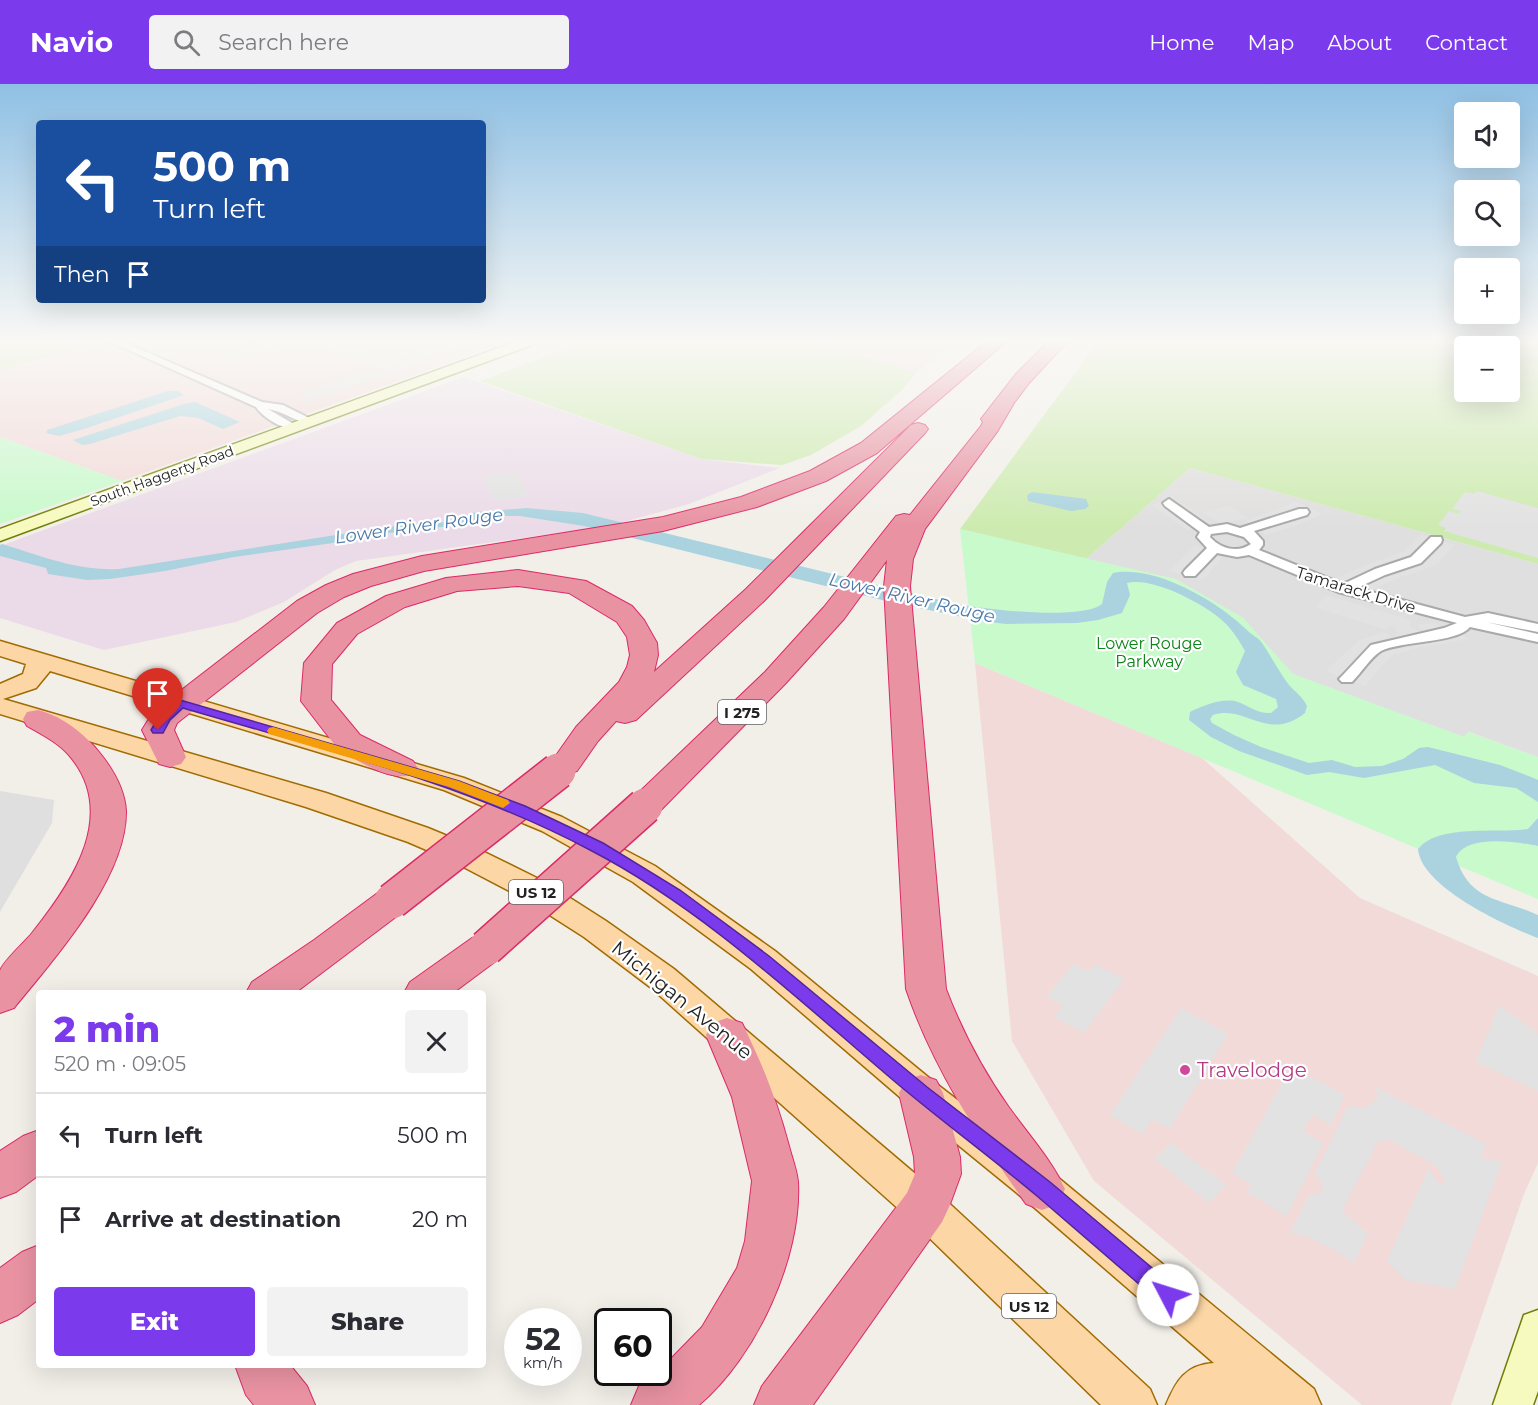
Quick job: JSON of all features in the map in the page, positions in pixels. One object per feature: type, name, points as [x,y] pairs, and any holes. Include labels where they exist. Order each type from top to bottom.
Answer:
[{"type":"highway","points":[[170,757],[158,730],[164,718],[308,607],[335,591],[381,574],[422,564],[663,524],[778,492],[818,476],[869,448],[923,404]]},
{"type":"highway","points":[[270,990],[392,901],[562,767],[659,685],[755,595],[876,474],[942,404]]},
{"type":"highway","points":[[1004,404],[990,428],[890,556],[897,586],[926,989],[935,1018],[957,1065],[999,1129],[1042,1188]]},
{"type":"highway","name":"I 275","points":[[428,990],[486,948],[645,806],[725,729],[890,556]]},
{"type":"highway","points":[[402,768],[350,742],[321,711],[315,697],[314,683],[322,657],[345,630],[379,607],[395,600],[442,585],[508,578],[552,581],[604,598],[629,618],[644,641],[640,670],[633,685],[588,732],[562,767]]},
{"type":"highway","points":[[0,997],[73,907],[100,857],[107,832],[107,796],[96,767],[81,748],[62,733],[38,719]]},
{"type":"highway","points":[[436,990],[486,948]]},
{"type":"highway","points":[[658,1405],[694,1375],[720,1345],[759,1275],[769,1241],[775,1181],[754,1096],[727,1035]]},
{"type":"highway","points":[[781,1405],[925,1207],[938,1174],[937,1157],[921,1093]]},
{"type":"highway","points":[[0,1177],[36,1152]]},
{"type":"highway","points":[[0,1298],[36,1271]]},
{"type":"highway","points":[[262,1368],[288,1405]]},
{"type":"main road","name":"South Haggerty Road","points":[[0,535],[358,404]]},
{"type":"main road","points":[[0,648],[180,704],[454,784],[520,809],[598,847],[644,874],[763,960],[921,1093],[1042,1188],[1294,1402]]},
{"type":"main road","points":[[0,692],[19,686],[36,676],[39,672],[39,660]]},
{"type":"main road","name":"Michigan Avenue","points":[[0,706],[316,800],[418,835],[463,854],[534,890],[595,929],[662,978],[925,1207],[1134,1405]]},
{"type":"main road","points":[[1513,1405],[1538,1329]]},
{"type":"main road","points":[[1189,1405],[1195,1394],[1206,1386],[1220,1385],[1233,1390],[1294,1402]]},
{"type":"street","points":[[257,404],[279,407],[302,424]]},
{"type":"street","points":[[260,405],[265,413],[302,424]]},
{"type":"street","points":[[1169,504],[1207,531],[1227,528],[1242,531],[1257,542],[1255,548],[1250,551]]},
{"type":"street","points":[[1242,531],[1303,512]]},
{"type":"street","points":[[1190,573],[1215,548],[1203,537],[1207,531]]},
{"type":"street","points":[[1343,589],[1380,572],[1416,560],[1436,540]]},
{"type":"street","name":"Tamarack Drive","points":[[1215,548],[1234,552],[1250,551],[1278,565],[1343,589],[1538,638]]},
{"type":"street","name":"Tamarack Drive","points":[[1465,621],[1488,617],[1538,628]]},
{"type":"street","points":[[1347,679],[1376,648],[1448,633],[1463,627],[1465,621]]},
{"type":"shaded area","points":[[0,404],[336,404],[122,481],[0,437]]},
{"type":"shaded area","points":[[391,404],[541,404],[701,459],[780,468],[689,504],[627,521],[567,532],[356,561],[335,570],[284,602],[236,622],[104,650],[0,618],[0,546]]},
{"type":"shaded area","points":[[1190,468],[1538,564],[1538,757],[1469,732],[1464,737],[1292,674],[1243,618],[1175,579],[1086,559]]},
{"type":"shaded area","points":[[516,472],[527,496],[498,501],[492,497],[484,476]]},
{"type":"shaded area","points":[[1477,491],[1538,508],[1538,558],[1444,531],[1446,528],[1438,525],[1449,511],[1459,514],[1461,511],[1452,509],[1465,492],[1474,494]]},
{"type":"shaded area","points":[[1172,496],[1210,523],[1187,530],[1152,505]]},
{"type":"shaded area","points":[[1296,502],[1322,514],[1266,535],[1244,521]]},
{"type":"shaded area","points":[[1229,506],[1248,518],[1220,525],[1202,512]]},
{"type":"shaded area","points":[[1421,535],[1455,545],[1436,565],[1371,590],[1337,578],[1403,552]]},
{"type":"shaded area","points":[[1196,545],[1222,558],[1205,578],[1197,580],[1169,571]]},
{"type":"shaded area","points":[[1326,595],[1411,620],[1409,627],[1420,631],[1423,631],[1417,625],[1435,623],[1442,628],[1449,627],[1469,639],[1395,654],[1365,686],[1326,671],[1359,640],[1384,632],[1393,637],[1397,632],[1396,628],[1390,626],[1387,630],[1316,608]]},
{"type":"shaded area","points":[[975,663],[1202,758],[1360,898],[1538,976],[1538,1163],[1524,1194],[1451,1405],[1362,1405],[1094,1181],[1012,1041]]},
{"type":"shaded area","points":[[0,791],[54,800],[52,823],[0,912]]},
{"type":"shaded area","points":[[1073,964],[1089,972],[1095,964],[1124,979],[1084,1033],[1054,1017],[1063,1005],[1047,997]]},
{"type":"shaded area","points":[[1499,1005],[1538,1034],[1538,1091],[1476,1062]]},
{"type":"shaded area","points":[[1181,1008],[1228,1034],[1170,1129],[1152,1120],[1143,1134],[1110,1115]]},
{"type":"shaded area","points":[[1291,1067],[1345,1095],[1331,1125],[1312,1115],[1303,1131],[1323,1143],[1287,1216],[1247,1192],[1251,1184],[1232,1173]]},
{"type":"shaded area","points":[[1375,1087],[1486,1144],[1482,1158],[1502,1162],[1455,1289],[1406,1280],[1387,1261],[1428,1169],[1439,1183],[1445,1183],[1439,1169],[1390,1140],[1378,1141],[1342,1211],[1368,1234],[1354,1263],[1306,1236],[1290,1233],[1309,1195],[1322,1193],[1322,1184],[1315,1173],[1347,1108],[1353,1106],[1364,1109],[1378,1098]]},
{"type":"shaded area","points":[[1171,1143],[1226,1185],[1209,1203],[1154,1159]]},
{"type":"green space","points":[[544,404],[886,404],[861,426],[811,455],[782,465],[701,459]]},
{"type":"green space","points":[[1053,404],[1538,404],[1538,564],[1190,468],[1086,559],[960,529]]},
{"type":"green space","points":[[0,437],[122,481],[0,524]]},
{"type":"green space","name":"Lower Rouge Parkway","points":[[960,529],[1175,579],[1243,618],[1293,674],[1464,737],[1468,732],[1538,757],[1538,899],[975,663]]},
{"type":"water","points":[[129,404],[159,404],[59,436],[46,433],[47,430]]},
{"type":"water","points":[[185,404],[199,404],[240,422],[223,429],[198,418],[180,416],[90,444],[82,445],[73,440]]},
{"type":"water","points":[[1032,492],[1086,499],[1089,506],[1085,509],[1071,511],[1028,501],[1027,495]]},
{"type":"water","name":"Lower River Rouge","points":[[527,508],[583,513],[956,604],[988,608],[1054,613],[1091,609],[1102,604],[1107,582],[1113,573],[1148,574],[1185,588],[1221,608],[1236,620],[1261,641],[1285,680],[1307,706],[1305,713],[1291,721],[1279,724],[1268,724],[1225,713],[1213,715],[1210,719],[1212,723],[1261,747],[1309,763],[1332,760],[1355,767],[1382,766],[1403,759],[1419,748],[1428,747],[1500,765],[1538,780],[1538,802],[1516,788],[1474,783],[1435,765],[1364,778],[1329,772],[1307,775],[1239,751],[1211,737],[1189,720],[1190,712],[1220,701],[1232,701],[1258,711],[1271,713],[1278,707],[1276,699],[1243,685],[1236,672],[1245,651],[1218,616],[1165,588],[1138,582],[1127,583],[1130,595],[1122,613],[1077,623],[1006,624],[890,602],[584,526],[520,516],[493,516],[450,526],[379,534],[361,539],[234,557],[110,579],[87,580],[48,574],[46,568],[0,556],[0,545],[2,544],[45,558],[88,568],[119,569],[387,527],[447,522],[476,512]]},
{"type":"water","points":[[1538,818],[1538,846],[1493,841],[1481,842],[1470,845],[1456,857],[1469,883],[1478,891],[1488,897],[1538,915],[1538,938],[1487,915],[1449,891],[1423,863],[1418,849],[1428,841],[1454,833],[1528,829]]},
{"type":"slow traffic","points":[[273,731],[454,784],[503,803]]},
{"type":"place","name":"Travelodge","points":[[1185,1070]]},
{"type":"route","points":[[158,730],[164,718],[180,704],[454,784],[520,809],[598,847],[675,894],[763,960],[921,1093],[1042,1188],[1168,1295]]}]
